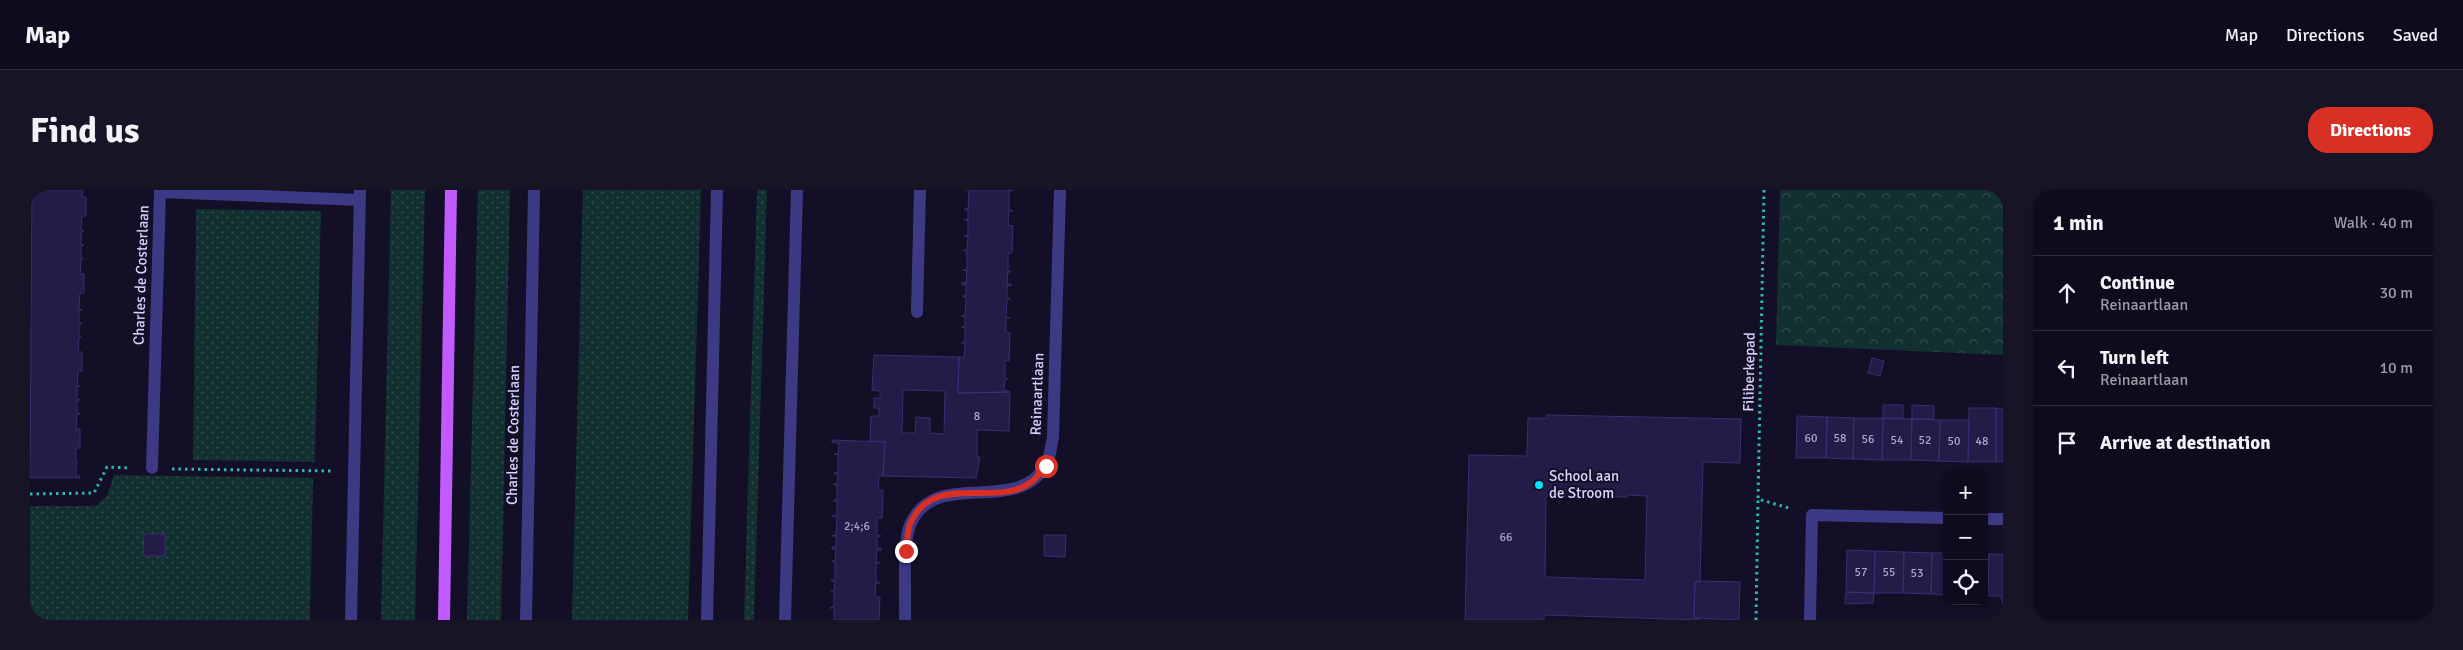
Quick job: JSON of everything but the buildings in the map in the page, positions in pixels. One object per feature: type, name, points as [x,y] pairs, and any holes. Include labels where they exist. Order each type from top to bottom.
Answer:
[{"type":"main road","points":[[444,620],[451,190]]},
{"type":"street","name":"Charles de Costerlaan","points":[[526,620],[534,190]]},
{"type":"street","points":[[707,620],[717,190]]},
{"type":"street","points":[[785,620],[797,190]]},
{"type":"street","points":[[917,312],[920,190]]},
{"type":"street","name":"Reinaartlaan","points":[[905,620],[906,551],[910,525],[923,505],[948,494],[1006,492],[1030,483],[1046,466],[1053,437],[1060,190]]},
{"type":"street","name":"Charles de Costerlaan","points":[[152,468],[160,192],[360,195],[351,620]]},
{"type":"street","points":[[1810,620],[1812,515],[1943,518]]},
{"type":"street","points":[[1988,519],[2003,519]]},
{"type":"path","name":"Filiberkepad","points":[[1756,620],[1764,190]]},
{"type":"path","points":[[30,494],[94,493],[107,467],[355,471]]},
{"type":"path","points":[[1758,499],[1812,515]]},
{"type":"green space","points":[[391,190],[425,190],[415,620],[381,620]]},
{"type":"green space","points":[[478,190],[510,190],[501,620],[467,620]]},
{"type":"green space","points":[[583,190],[701,190],[688,620],[572,620]]},
{"type":"green space","points":[[757,190],[767,190],[754,620],[744,620]]},
{"type":"green space","points":[[1780,190],[2003,190],[2003,355],[1776,345]]},
{"type":"green space","points":[[196,209],[321,211],[315,462],[193,460]]},
{"type":"green space","points":[[114,475],[313,478],[310,620],[30,620],[30,506],[96,506],[107,496]]},
{"type":"place","name":"School aan de Stroom","points":[[1539,485]]},
{"type":"route","points":[[906,551],[910,525],[923,505],[948,494],[1006,492],[1030,483],[1046,466]]}]
